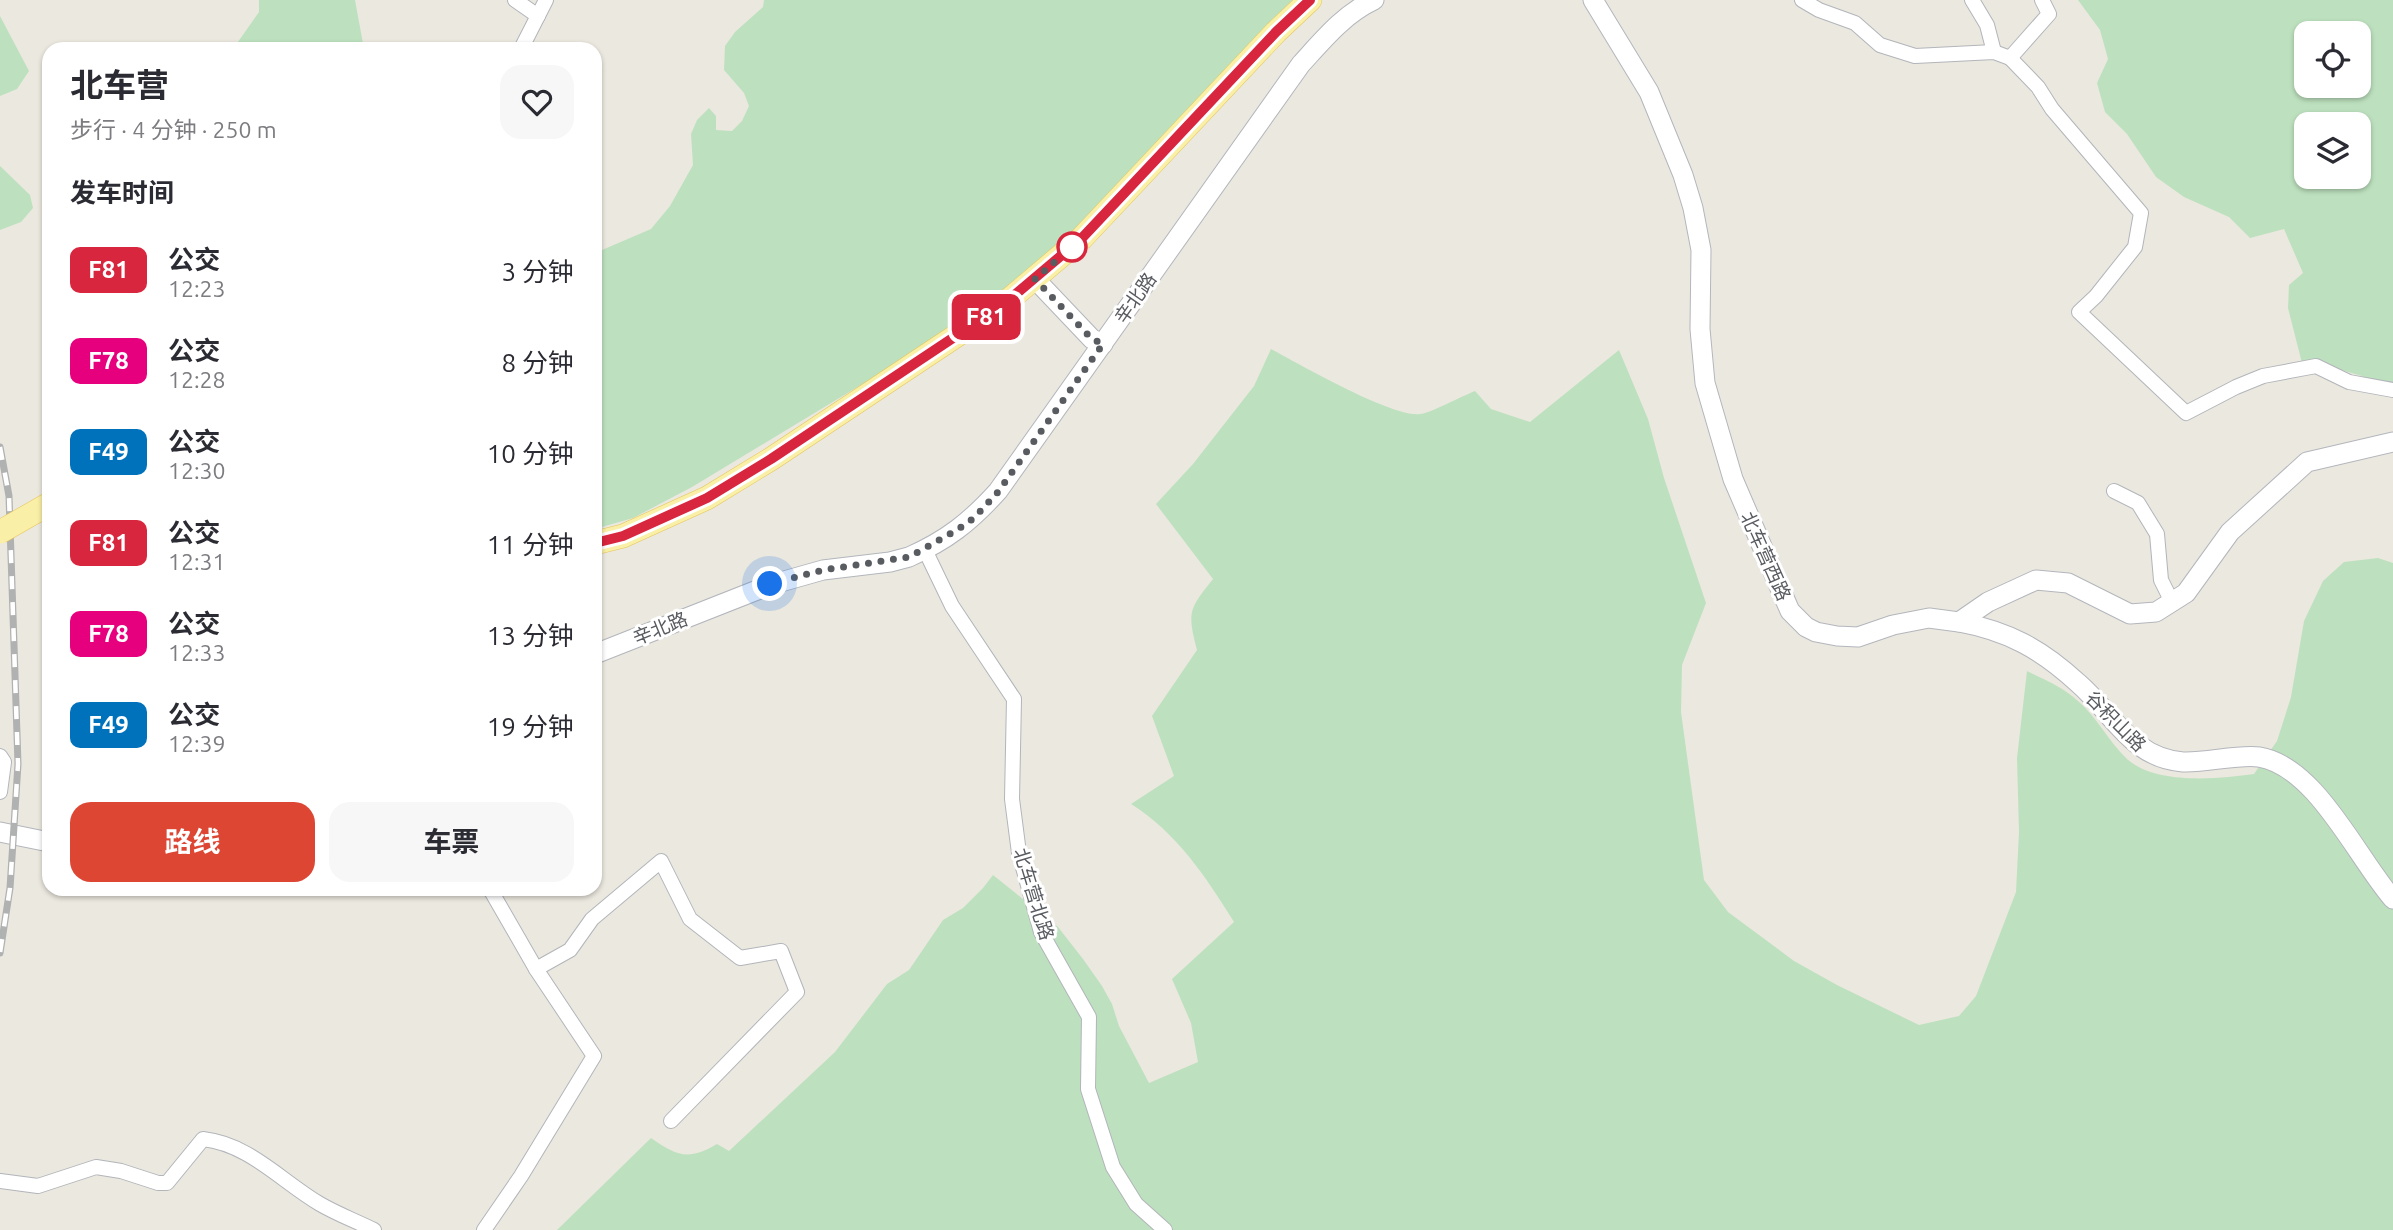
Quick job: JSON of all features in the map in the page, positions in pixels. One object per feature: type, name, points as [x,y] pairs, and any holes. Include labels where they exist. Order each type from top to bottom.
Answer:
[{"type":"main road","points":[[602,541],[623,536],[707,498],[974,325],[1035,279],[1082,238],[1266,42],[1310,0]]},
{"type":"main road","points":[[0,532],[42,508]]},
{"type":"street","points":[[515,0],[538,16]]},
{"type":"street","points":[[525,42],[546,0]]},
{"type":"street","name":"辛北路","points":[[602,651],[770,584],[823,570],[890,562],[909,557],[925,550],[974,518],[998,492],[1301,64],[1343,20],[1374,0]]},
{"type":"street","name":"北车营西路","points":[[1593,0],[1649,92],[1683,175],[1701,250],[1700,329],[1705,383],[1733,479],[1790,611],[1806,627],[1816,632],[1838,636],[1858,637],[1893,625],[1929,618],[1959,622]]},
{"type":"street","points":[[1802,0],[1819,10],[1855,23],[1880,45],[1915,57],[1994,52],[2010,58],[2038,87],[2052,109],[2141,213],[2135,247],[2096,296],[2079,312],[2186,413],[2263,376],[2316,366],[2349,382],[2393,390]]},
{"type":"street","points":[[1972,0],[1987,25],[1994,52]]},
{"type":"street","points":[[2010,58],[2049,14],[2042,0]]},
{"type":"street","points":[[1035,279],[1092,339],[1103,344]]},
{"type":"street","points":[[1959,622],[1988,602],[2036,580],[2068,583],[2130,614],[2156,612],[2186,593],[2230,532],[2307,462],[2393,442]]},
{"type":"street","points":[[2114,491],[2138,503],[2157,534],[2161,580],[2172,602]]},
{"type":"street","name":"北车营北路","points":[[925,550],[952,606],[1014,699],[1012,799],[1019,853],[1041,932],[1089,1017],[1088,1089],[1113,1167],[1136,1203],[1164,1230]]},
{"type":"street","name":"谷积山路","points":[[1959,622],[2003,632],[2039,652],[2077,681],[2113,722],[2151,755],[2183,762],[2259,757],[2291,769],[2316,794],[2393,899]]},
{"type":"street","points":[[0,756],[4,762],[0,792]]},
{"type":"street","points":[[0,832],[42,841]]},
{"type":"street","points":[[536,969],[570,950],[592,919],[661,861],[690,919],[719,943],[740,958],[781,951],[797,992],[671,1121]]},
{"type":"street","points":[[484,1230],[521,1176],[594,1056],[536,969],[494,896]]},
{"type":"street","points":[[0,1181],[38,1185],[96,1167],[167,1183],[202,1139],[220,1141],[251,1155],[320,1204],[374,1230]]},
{"type":"green space","points":[[259,0],[355,0],[363,42],[238,42],[259,12]]},
{"type":"green space","points":[[764,0],[1296,0],[1045,264],[927,345],[692,487],[633,518],[602,527],[602,250],[651,229],[670,206],[693,165],[691,134],[697,120],[709,108],[716,116],[716,130],[732,131],[742,121],[749,106],[744,93],[724,70],[725,46],[735,32],[763,7]]},
{"type":"green space","points":[[2078,0],[2393,0],[2393,393],[2362,376],[2334,368],[2304,371],[2288,308],[2289,285],[2303,273],[2284,229],[2250,238],[2229,217],[2184,197],[2156,177],[2127,134],[2105,112],[2097,83],[2108,59],[2100,30]]},
{"type":"green space","points":[[0,16],[29,71],[17,89],[0,96]]},
{"type":"green space","points":[[0,166],[30,195],[33,208],[21,222],[0,230]]},
{"type":"green space","points":[[1271,349],[1346,389],[1389,408],[1420,414],[1475,391],[1491,409],[1530,422],[1619,350],[1648,419],[1664,478],[1706,603],[1682,665],[1681,712],[1704,880],[1728,912],[1794,961],[1919,1025],[1959,1016],[1976,996],[2016,892],[2019,832],[2017,758],[2027,671],[2078,701],[2127,759],[2139,767],[2154,773],[2188,778],[2254,774],[2277,741],[2291,697],[2304,621],[2323,581],[2344,562],[2378,558],[2393,563],[2393,1230],[557,1230],[651,1138],[668,1149],[683,1154],[698,1153],[717,1144],[729,1151],[835,1052],[887,984],[909,970],[943,920],[963,908],[993,875],[1058,927],[1083,959],[1112,1004],[1119,1026],[1149,1083],[1198,1062],[1191,1023],[1172,979],[1234,922],[1213,889],[1176,842],[1163,828],[1131,804],[1174,776],[1152,716],[1197,650],[1192,611],[1213,579],[1156,504],[1193,464],[1254,386]]},
{"type":"railway","points":[[0,447],[9,496],[18,764],[10,888],[0,953]]},
{"type":"bus line","name":"F81","points":[[602,541],[623,536],[707,498],[771,459],[1004,304],[1082,238],[1276,32],[1310,0]]},
{"type":"route","points":[[770,584],[823,570],[890,562],[909,557],[925,550],[974,518],[998,492],[1103,344],[1092,339],[1035,279],[1072,247]]}]
